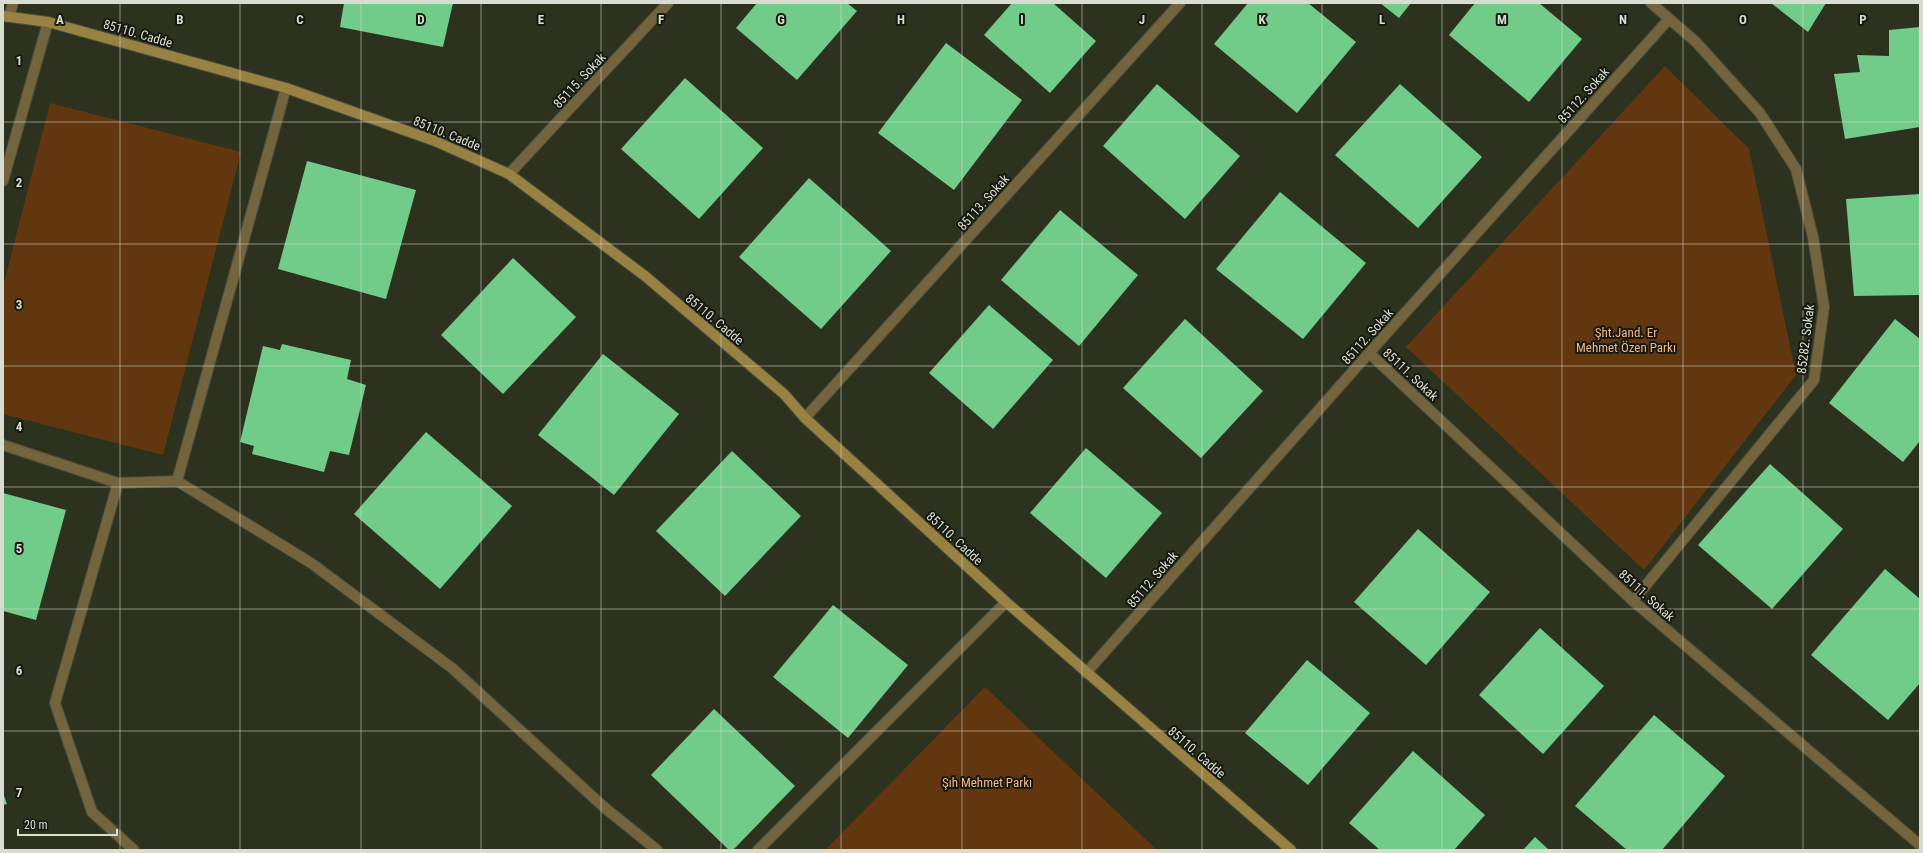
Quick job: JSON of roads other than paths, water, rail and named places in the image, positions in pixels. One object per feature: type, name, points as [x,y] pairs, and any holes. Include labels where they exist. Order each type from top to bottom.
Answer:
[{"type":"street","points":[[6,16],[13,3]]},
{"type":"street","name":"85115. Sokak","points":[[509,174],[668,3]]},
{"type":"street","name":"85113. Sokak","points":[[806,418],[1180,3]]},
{"type":"street","name":"85282. Sokak","points":[[1633,602],[1814,380],[1824,307],[1813,238],[1796,169],[1760,113],[1696,42],[1651,3]]},
{"type":"street","name":"85110. Cadde","points":[[6,16],[48,22],[286,88],[435,141],[509,174],[645,276],[784,394],[806,418],[1006,602],[1291,850]]},
{"type":"street","name":"85112. Sokak","points":[[1086,673],[1369,353],[1669,19]]},
{"type":"street","points":[[3,181],[48,22]]},
{"type":"street","points":[[177,482],[286,88]]},
{"type":"street","name":"85111. Sokak","points":[[1369,353],[1633,602],[1920,845]]},
{"type":"street","points":[[3,445],[118,483],[177,482],[311,563],[452,668],[605,808],[657,850]]},
{"type":"street","points":[[118,483],[55,703],[92,812],[134,850]]},
{"type":"street","points":[[758,850],[1006,602]]},
{"type":"park label","name":"Şht.Jand. Er Mehmet Özen Parkı","points":[[1626,340]]},
{"type":"park label","name":"Şıh Mehmet Parkı","points":[[987,782]]}]
